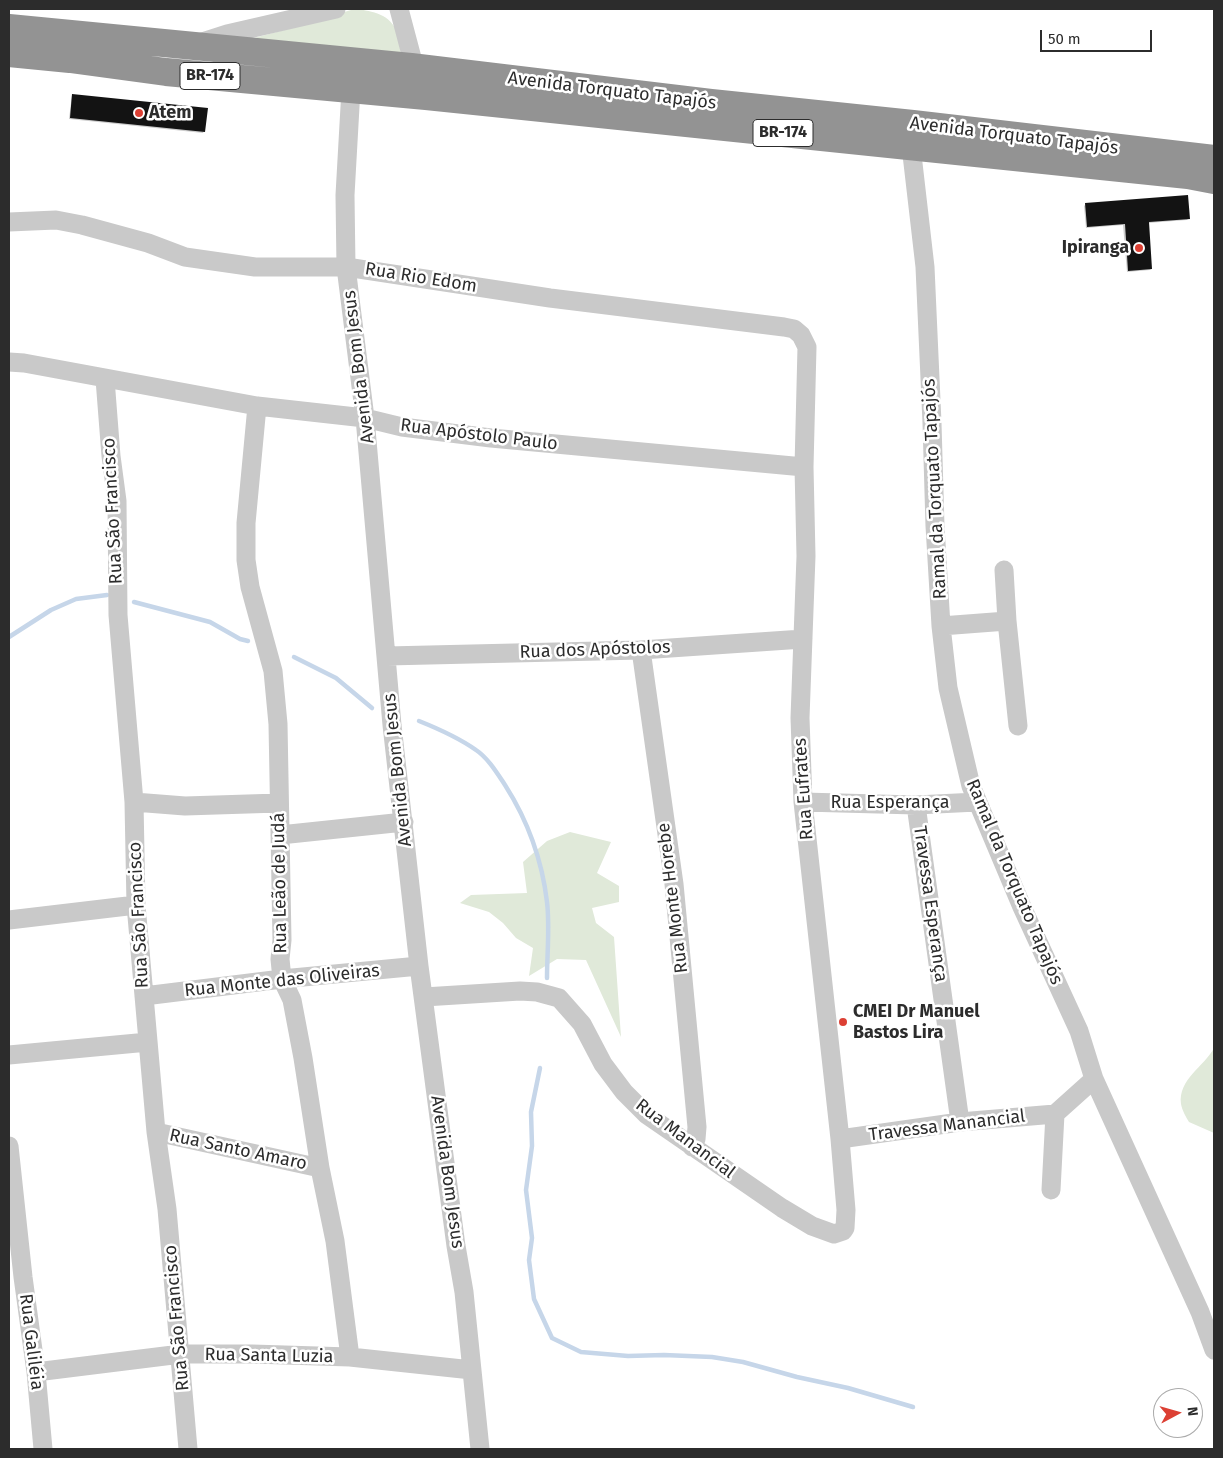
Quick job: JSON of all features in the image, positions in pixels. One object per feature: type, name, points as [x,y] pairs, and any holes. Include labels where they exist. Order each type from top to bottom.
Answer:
[{"type":"highway","name":"Avenida Torquato Tapajós","points":[[9,28],[411,67],[711,103],[1214,159]]},
{"type":"highway","name":"Avenida Torquato Tapajós","points":[[9,53],[166,72],[911,146],[1188,175],[1214,180]]},
{"type":"street","points":[[190,46],[228,34],[336,9]]},
{"type":"street","points":[[380,92],[403,82],[411,67],[412,58],[399,9]]},
{"type":"street","name":"Avenida Bom Jesus","points":[[351,89],[345,195],[346,267],[365,418],[392,725],[420,966],[456,1246],[464,1292],[480,1449]]},
{"type":"street","name":"Ramal da Torquato Tapajós","points":[[911,146],[924,266],[941,626],[948,688],[971,786],[1022,907],[1079,1031],[1094,1079],[1200,1312],[1214,1350]]},
{"type":"street","name":"Rua Rio Edom","points":[[9,222],[56,220],[148,243],[185,257],[255,267],[346,267],[550,298],[794,329],[801,335],[807,347],[807,367]]},
{"type":"street","name":"Rua Apóstolo Paulo","points":[[9,362],[24,363],[257,406],[365,418],[402,427],[491,438],[804,467]]},
{"type":"street","name":"Rua Eufrates","points":[[807,367],[804,467],[806,556],[800,718],[803,802],[846,1210]]},
{"type":"street","name":"Rua São Francisco","points":[[105,379],[116,500],[118,615],[134,802],[136,905],[156,1132],[167,1208],[181,1354],[188,1449]]},
{"type":"street","name":"Rua Leão de Judá","points":[[257,406],[246,523],[246,560],[250,587],[273,671],[278,724],[280,959],[282,979],[292,1000],[303,1058],[320,1168],[335,1242],[350,1358]]},
{"type":"street","points":[[1004,570],[1018,726]]},
{"type":"street","points":[[941,626],[1008,621]]},
{"type":"street","name":"Rua dos Apóstolos","points":[[387,656],[640,650],[803,639]]},
{"type":"street","name":"Rua Monte Horebe","points":[[640,650],[674,884],[697,1127],[696,1139],[692,1147]]},
{"type":"street","points":[[134,802],[185,806],[279,803]]},
{"type":"street","name":"Rua Esperança","points":[[803,802],[916,806],[977,802]]},
{"type":"street","name":"Travessa Esperança","points":[[916,806],[960,1122]]},
{"type":"street","points":[[280,835],[404,822]]},
{"type":"street","points":[[9,920],[136,905]]},
{"type":"street","name":"Rua Monte das Oliveiras","points":[[144,996],[282,979],[420,966]]},
{"type":"street","name":"Rua Manancial","points":[[424,997],[520,990],[559,998],[582,1024],[603,1064],[624,1092],[647,1115],[782,1208],[820,1229],[834,1234],[843,1231],[846,1224],[846,1210]]},
{"type":"street","points":[[9,1055],[148,1042]]},
{"type":"street","points":[[1051,1190],[1055,1114],[1094,1079]]},
{"type":"street","name":"Travessa Manancial","points":[[840,1139],[960,1122],[1055,1114]]},
{"type":"street","name":"Rua Santo Amaro","points":[[156,1132],[320,1168]]},
{"type":"street","name":"Rua Galiléia","points":[[9,1146],[16,1274],[36,1372],[43,1449]]},
{"type":"street","name":"Rua Santa Luzia","points":[[36,1372],[181,1354],[252,1354],[350,1358],[472,1370]]},
{"type":"green space","points":[[360,9],[380,15],[392,23],[400,40],[400,58],[250,39],[351,10]]},
{"type":"green space","points":[[570,832],[611,842],[597,873],[619,886],[619,902],[592,908],[596,923],[614,937],[621,1037],[586,960],[557,959],[529,976],[533,948],[516,938],[503,923],[489,912],[460,903],[471,895],[527,893],[523,862],[547,841]]},
{"type":"green space","points":[[1214,1048],[1214,1133],[1189,1122],[1183,1111],[1181,1095],[1187,1080]]},
{"type":"building","name":"Atem","points":[[72,94],[208,108],[205,132],[70,118]]},
{"type":"building","name":"Ipiranga","points":[[1188,195],[1190,219],[1149,222],[1152,269],[1128,271],[1125,224],[1087,227],[1085,203]]},
{"type":"waterway","points":[[9,637],[51,610],[76,599],[107,595]]},
{"type":"waterway","points":[[134,602],[210,622],[240,639],[248,641]]},
{"type":"waterway","points":[[294,657],[336,678],[372,708]]},
{"type":"waterway","points":[[419,721],[456,738],[480,753],[499,776],[521,813],[538,856],[545,886],[548,921],[547,978]]},
{"type":"waterway","points":[[540,1068],[531,1112],[532,1146],[526,1190],[532,1238],[529,1260],[534,1299],[552,1338],[581,1352],[628,1356],[712,1357],[743,1362],[797,1377],[848,1388],[913,1407]]},
{"type":"place","name":"Atem","points":[[139,113]]},
{"type":"place","name":"Ipiranga","points":[[1139,248]]},
{"type":"place","name":"CMEI Dr Manuel Bastos Lira","points":[[843,1022]]}]
